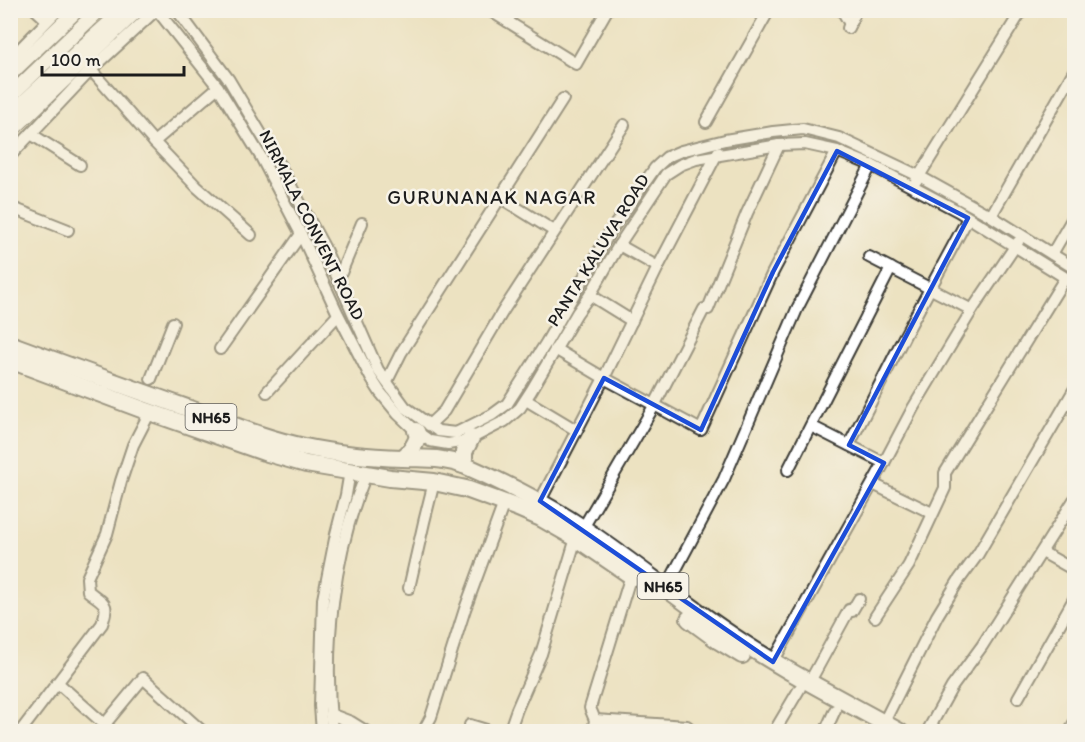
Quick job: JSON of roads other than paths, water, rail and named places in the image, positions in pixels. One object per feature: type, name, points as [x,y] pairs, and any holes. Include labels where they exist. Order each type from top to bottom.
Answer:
[{"type":"highway","name":"NH65","points":[[10,344],[82,371],[218,428],[264,452],[306,464],[434,482],[466,489],[504,503],[536,508]]},
{"type":"highway","name":"NH65","points":[[10,360],[150,412],[218,428],[304,447],[362,456],[439,458],[464,465],[519,490],[536,508],[666,588],[773,662],[835,710],[900,732]]},
{"type":"highway","points":[[403,458],[412,451],[422,428]]},
{"type":"highway","points":[[464,465],[464,452],[471,438]]},
{"type":"highway","name":"NH65","points":[[580,533],[631,576],[719,641],[880,727]]},
{"type":"main road","points":[[10,74],[77,10]]},
{"type":"main road","points":[[10,96],[99,10]]},
{"type":"main road","points":[[10,115],[124,10]]},
{"type":"main road","points":[[10,132],[137,10]]},
{"type":"street","points":[[36,10],[47,20]]},
{"type":"street","points":[[10,58],[58,10]]},
{"type":"street","points":[[10,156],[91,70],[156,10]]},
{"type":"street","name":"NIRMALA CONVENT ROAD","points":[[156,10],[219,87],[261,157],[302,234],[338,315],[371,378],[398,414],[422,428]]},
{"type":"street","name":"NIRMALA CONVENT ROAD","points":[[177,10],[229,80],[279,164],[324,247],[378,370],[430,441],[444,438]]},
{"type":"street","points":[[489,10],[576,64],[607,10]]},
{"type":"street","points":[[507,21],[513,10]]},
{"type":"street","points":[[706,122],[769,10]]},
{"type":"street","points":[[842,10],[849,26],[856,10]]},
{"type":"street","points":[[912,186],[1022,10]]},
{"type":"street","points":[[91,70],[197,187],[251,235]]},
{"type":"street","points":[[991,216],[1074,70]]},
{"type":"street","points":[[154,142],[219,87]]},
{"type":"street","points":[[387,381],[401,353],[563,99]]},
{"type":"street","points":[[422,428],[444,411],[503,311],[624,125]]},
{"type":"street","name":"PANTA KALUVA ROAD","points":[[444,438],[474,425],[507,404],[546,343],[610,232],[655,168],[666,157],[681,151],[723,141],[803,129],[839,138],[919,176],[991,216],[1074,268]]},
{"type":"street","points":[[31,134],[80,165]]},
{"type":"street","points":[[536,508],[723,141]]},
{"type":"street","name":"PANTA KALUVA ROAD","points":[[444,438],[466,441],[505,421],[526,400],[619,245],[666,174],[696,159],[779,145],[805,144],[837,151],[872,165],[912,186],[1070,280]]},
{"type":"street","points":[[510,732],[517,709],[541,654],[580,533],[654,406],[704,309],[708,309],[747,213],[779,145]]},
{"type":"street","points":[[555,349],[654,406],[701,430],[773,272],[837,151]]},
{"type":"street","points":[[666,588],[724,479],[797,309],[872,165]]},
{"type":"street","points":[[501,198],[554,231]]},
{"type":"street","points":[[10,207],[68,230]]},
{"type":"street","points":[[1052,254],[1074,216]]},
{"type":"street","points":[[849,445],[968,218]]},
{"type":"street","points":[[339,280],[362,223]]},
{"type":"street","points":[[220,349],[302,234]]},
{"type":"street","points":[[773,662],[913,408],[972,310],[1023,236]]},
{"type":"street","points":[[619,245],[658,267]]},
{"type":"street","points":[[869,257],[972,310]]},
{"type":"street","points":[[788,470],[891,268]]},
{"type":"street","points":[[875,617],[909,565],[945,488],[945,473],[1070,280]]},
{"type":"street","points":[[590,295],[632,321]]},
{"type":"street","points":[[267,392],[338,315]]},
{"type":"street","points":[[151,379],[173,323]]},
{"type":"street","points":[[880,727],[937,616],[958,580],[978,554],[1074,390]]},
{"type":"street","points":[[526,400],[576,430]]},
{"type":"street","points":[[20,732],[102,624],[107,611],[105,604],[88,591],[87,578],[106,534],[133,445],[150,412]]},
{"type":"street","points":[[812,426],[884,463]]},
{"type":"street","points":[[332,732],[329,647],[332,602],[341,556],[357,497],[358,473]]},
{"type":"street","points":[[322,732],[320,706],[322,599],[346,495],[358,473]]},
{"type":"street","points":[[410,588],[434,482]]},
{"type":"street","points":[[873,484],[932,513]]},
{"type":"street","points":[[927,732],[952,687],[982,646],[1074,500]]},
{"type":"street","points":[[423,732],[431,717],[465,609],[504,503]]},
{"type":"street","points":[[1041,552],[1074,570]]},
{"type":"street","points":[[593,732],[595,720],[590,708],[631,576]]},
{"type":"street","points":[[774,732],[805,686],[849,610],[852,611],[859,599]]},
{"type":"street","points":[[1018,698],[1074,599]]},
{"type":"street","points":[[58,683],[109,728],[142,678],[203,732]]},
{"type":"street","points":[[825,732],[835,710]]},
{"type":"street","points":[[330,714],[351,722],[367,732]]},
{"type":"street","points":[[595,720],[630,727],[689,730]]},
{"type":"street","points":[[1070,732],[1074,723]]},
{"type":"street","points":[[470,725],[493,732]]},
{"type":"district","name":"GURUNANAK NAGAR","points":[[492,197]]}]
